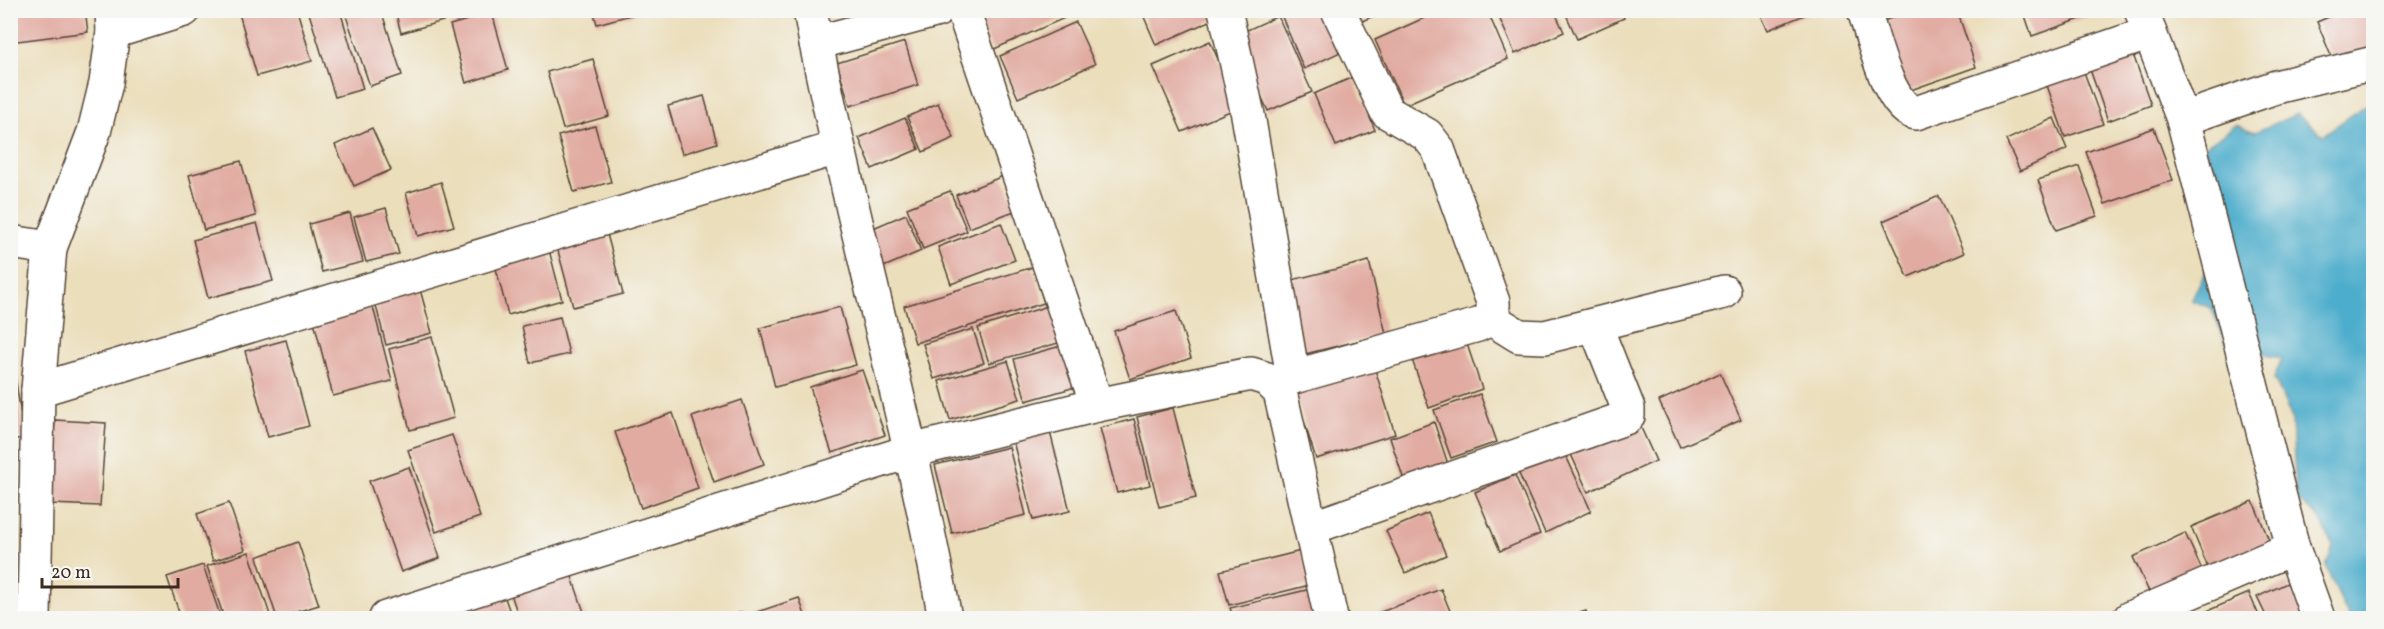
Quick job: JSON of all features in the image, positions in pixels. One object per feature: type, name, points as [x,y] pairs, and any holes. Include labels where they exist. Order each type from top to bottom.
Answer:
[{"type":"street","points":[[34,618],[38,390],[50,248],[94,132],[106,83],[113,21],[184,10]]},
{"type":"street","points":[[810,10],[837,148],[911,451],[945,618]]},
{"type":"street","points":[[816,43],[938,10]]},
{"type":"street","points":[[963,10],[1097,405]]},
{"type":"street","points":[[1225,10],[1248,115],[1282,380],[1280,392],[1331,618]]},
{"type":"street","points":[[386,618],[423,613],[911,451],[1097,405],[1251,374],[1282,380],[1478,325],[1490,318],[1494,311],[1493,302],[1438,149],[1427,135],[1387,112],[1338,10]]},
{"type":"street","points":[[1864,10],[1885,77],[1900,102],[1910,113],[1916,113],[2146,22],[2183,119],[2293,548],[2318,618]]},
{"type":"street","points":[[2183,119],[2276,87],[2373,63]]},
{"type":"street","points":[[38,390],[837,148]]},
{"type":"street","points":[[10,242],[50,248]]},
{"type":"street","points":[[1490,318],[1519,336],[1545,337],[1724,292]]},
{"type":"street","points":[[1311,528],[1628,416],[1628,408],[1595,325]]},
{"type":"street","points":[[2130,618],[2293,548]]},
{"type":"water","points":[[2373,100],[2373,618],[2349,618],[2326,567],[2333,547],[2321,520],[2296,498],[2292,418],[2274,378],[2282,358],[2229,349],[2211,308],[2191,300],[2235,215],[2204,147],[2236,125],[2255,132],[2297,114],[2323,135]]},
{"type":"building","points":[[10,10],[85,10],[88,32],[10,42]]},
{"type":"building","points":[[238,10],[297,10],[312,61],[257,76]]},
{"type":"building","points":[[308,10],[340,10],[363,89],[335,97]]},
{"type":"building","points":[[344,10],[381,10],[402,75],[370,86]]},
{"type":"building","points":[[395,10],[448,10],[450,19],[401,33]]},
{"type":"building","points":[[452,10],[488,10],[488,11],[455,21]]},
{"type":"building","points":[[593,10],[638,10],[638,13],[597,24]]},
{"type":"building","points":[[974,10],[1069,10],[1071,15],[992,50]]},
{"type":"building","points":[[1141,10],[1219,10],[1221,16],[1156,45]]},
{"type":"building","points":[[1279,10],[1330,10],[1347,49],[1304,69]]},
{"type":"building","points":[[1355,10],[1387,10],[1360,22]]},
{"type":"building","points":[[1442,10],[1487,10],[1508,59],[1404,105],[1375,40]]},
{"type":"building","points":[[1496,10],[1554,10],[1564,32],[1515,54]]},
{"type":"building","points":[[1564,10],[1621,10],[1624,18],[1577,39]]},
{"type":"building","points":[[1913,10],[1957,10],[1976,67],[1905,92],[1881,22]]},
{"type":"building","points":[[2023,10],[2103,10],[2103,11],[2032,36]]},
{"type":"building","points":[[2345,10],[2366,10],[2374,28],[2374,52],[2336,68],[2317,22]]},
{"type":"building","points":[[1759,11],[1814,11],[1768,30]]},
{"type":"building","points":[[492,13],[508,70],[466,83],[450,25]]},
{"type":"building","points":[[1278,16],[1312,92],[1268,111],[1234,36]]},
{"type":"building","points":[[1076,22],[1095,64],[1018,98],[1000,56]]},
{"type":"building","points":[[1210,41],[1239,107],[1182,132],[1153,66]]},
{"type":"building","points":[[905,42],[918,85],[850,106],[837,63]]},
{"type":"building","points":[[2129,43],[2151,105],[2108,121],[2086,58]]},
{"type":"building","points":[[593,59],[609,116],[563,129],[547,72]]},
{"type":"building","points":[[2080,61],[2103,124],[2065,137],[2043,74]]},
{"type":"building","points":[[1353,77],[1375,130],[1336,146],[1314,94]]},
{"type":"building","points":[[704,96],[717,143],[682,154],[668,106]]},
{"type":"building","points":[[938,103],[954,138],[923,152],[907,117]]},
{"type":"building","points":[[905,118],[919,149],[872,169],[859,138]]},
{"type":"building","points":[[2054,118],[2067,149],[2020,171],[2006,140]]},
{"type":"building","points":[[595,126],[611,182],[574,192],[558,136]]},
{"type":"building","points":[[372,128],[391,170],[354,186],[335,145]]},
{"type":"building","points":[[2154,128],[2173,180],[2105,204],[2086,152]]},
{"type":"building","points":[[241,161],[256,216],[204,230],[189,175]]},
{"type":"building","points":[[2079,166],[2097,216],[2056,230],[2038,180]]},
{"type":"building","points":[[1003,176],[1017,210],[969,228],[956,195]]},
{"type":"building","points":[[441,182],[454,226],[418,236],[406,193]]},
{"type":"building","points":[[950,191],[967,231],[923,249],[907,208]]},
{"type":"building","points":[[1939,196],[1964,253],[1908,277],[1883,221]]},
{"type":"building","points":[[386,208],[399,254],[366,262],[354,217]]},
{"type":"building","points":[[350,213],[363,262],[322,272],[309,224]]},
{"type":"building","points":[[906,214],[921,251],[879,269],[864,232]]},
{"type":"building","points":[[257,223],[273,281],[208,298],[193,240]]},
{"type":"building","points":[[1001,223],[1015,260],[951,284],[938,247]]},
{"type":"building","points":[[607,234],[623,294],[573,307],[557,247]]},
{"type":"building","points":[[547,242],[562,300],[508,315],[493,257]]},
{"type":"building","points":[[1369,261],[1386,334],[1297,356],[1280,283]]},
{"type":"building","points":[[1033,267],[1044,303],[915,343],[904,306]]},
{"type":"building","points":[[418,282],[432,333],[386,345],[373,294]]},
{"type":"building","points":[[371,299],[392,381],[333,396],[312,314]]},
{"type":"building","points":[[1054,304],[1065,341],[989,363],[978,328]]},
{"type":"building","points":[[840,307],[856,365],[775,387],[760,328]]},
{"type":"building","points":[[1176,311],[1191,358],[1130,379],[1114,331]]},
{"type":"building","points":[[560,317],[569,354],[530,363],[522,326]]},
{"type":"building","points":[[973,329],[984,363],[934,379],[923,344]]},
{"type":"building","points":[[1464,335],[1482,389],[1429,408],[1410,354]]},
{"type":"building","points":[[432,337],[454,418],[410,430],[389,349]]},
{"type":"building","points":[[286,340],[309,426],[268,437],[245,351]]},
{"type":"building","points":[[1068,344],[1079,386],[1026,401],[1014,359]]},
{"type":"building","points":[[10,360],[13,360],[24,438],[10,440]]},
{"type":"building","points":[[1008,361],[1020,399],[950,420],[939,381]]},
{"type":"building","points":[[1374,366],[1395,434],[1316,459],[1294,390]]},
{"type":"building","points":[[862,370],[885,435],[832,453],[810,387]]},
{"type":"building","points":[[1720,373],[1741,420],[1680,447],[1659,401]]},
{"type":"building","points":[[1480,394],[1497,442],[1451,458],[1434,410]]},
{"type":"building","points":[[742,400],[764,464],[714,482],[692,417]]},
{"type":"building","points":[[1173,408],[1196,498],[1159,507],[1137,417]]},
{"type":"building","points":[[673,413],[698,488],[641,508],[615,432]]},
{"type":"building","points":[[1134,419],[1150,485],[1117,493],[1100,428]]},
{"type":"building","points":[[55,420],[106,423],[100,506],[50,504]]},
{"type":"building","points":[[1638,421],[1656,461],[1588,492],[1570,452]]},
{"type":"building","points":[[1434,422],[1449,467],[1405,483],[1390,438]]},
{"type":"building","points":[[1050,432],[1070,511],[1033,520],[1013,441]]},
{"type":"building","points":[[452,435],[480,517],[436,532],[408,450]]},
{"type":"building","points":[[1009,447],[1026,515],[952,533],[935,465]]},
{"type":"building","points":[[1562,447],[1591,511],[1545,533],[1516,467]]},
{"type":"building","points":[[409,467],[440,558],[401,572],[369,481]]},
{"type":"building","points":[[1515,475],[1540,534],[1500,551],[1475,492]]},
{"type":"building","points":[[2253,501],[2271,545],[2209,570],[2191,527]]},
{"type":"building","points":[[229,503],[245,550],[213,561],[197,514]]},
{"type":"building","points":[[1428,513],[1446,555],[1405,573],[1386,531]]},
{"type":"building","points":[[2185,533],[2202,570],[2150,594],[2133,557]]},
{"type":"building","points":[[298,542],[319,605],[277,618],[257,557]]},
{"type":"building","points":[[1301,551],[1310,585],[1229,605],[1220,571]]},
{"type":"building","points":[[249,552],[271,618],[224,618],[207,566]]},
{"type":"building","points":[[203,565],[221,618],[181,618],[167,577]]},
{"type":"building","points":[[569,568],[586,618],[519,618],[509,588]]},
{"type":"building","points":[[2287,583],[2304,618],[2267,618],[2257,597]]},
{"type":"building","points":[[1311,589],[1318,618],[1233,618],[1230,608]]},
{"type":"building","points":[[1441,589],[1453,618],[1365,618]]},
{"type":"building","points":[[2249,593],[2260,618],[2191,618]]},
{"type":"building","points":[[504,595],[512,618],[436,618]]},
{"type":"building","points":[[799,598],[806,618],[750,618],[748,615]]},
{"type":"building","points":[[1586,611],[1588,618],[1564,618]]},
{"type":"building","points":[[742,612],[744,618],[724,618]]},
{"type":"building","points":[[671,614],[673,618],[659,618]]}]
